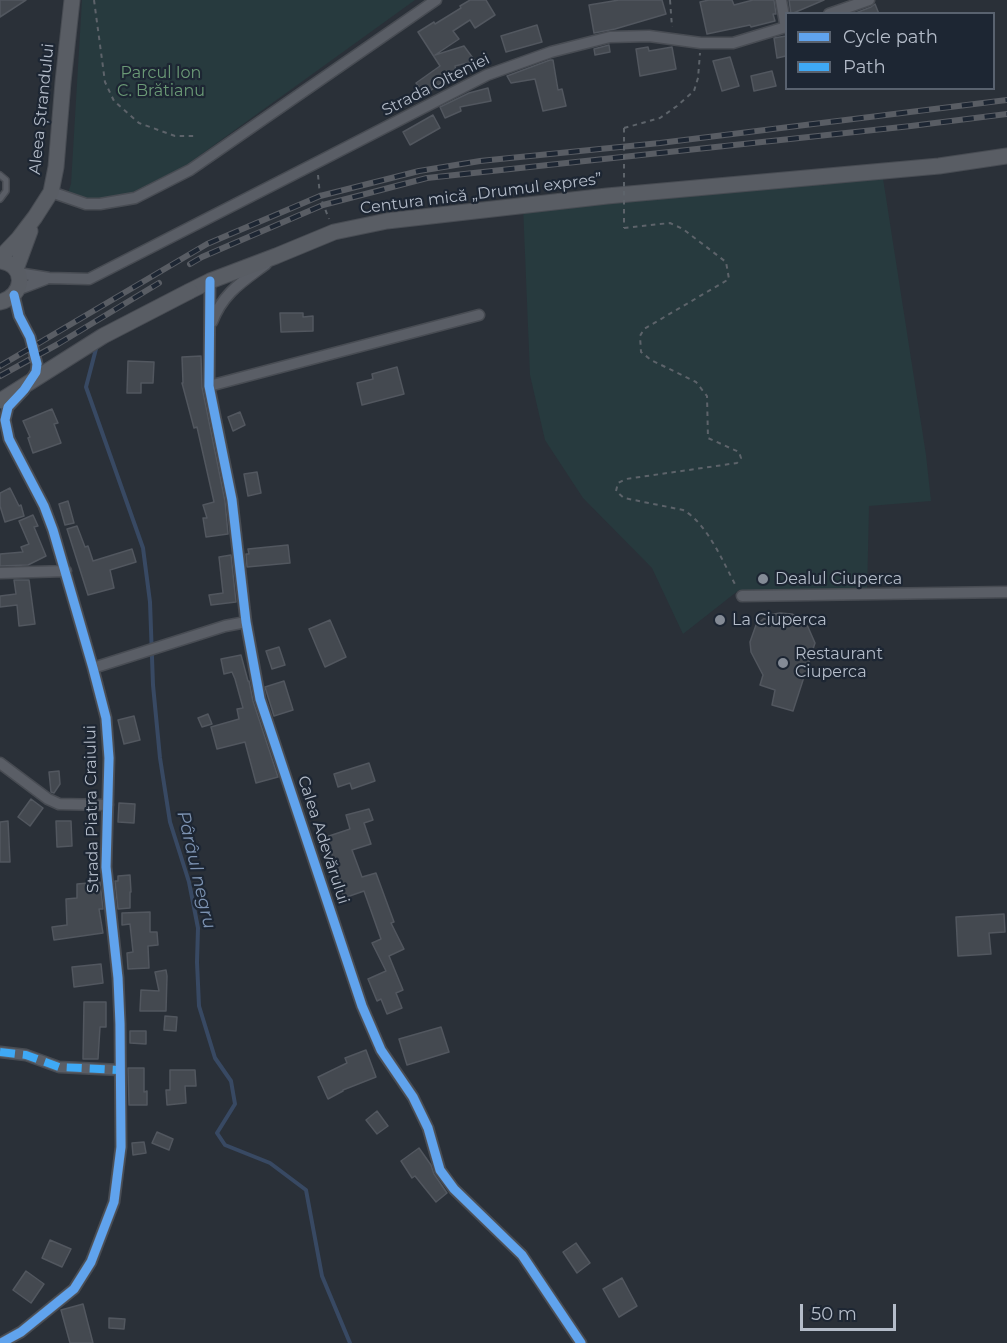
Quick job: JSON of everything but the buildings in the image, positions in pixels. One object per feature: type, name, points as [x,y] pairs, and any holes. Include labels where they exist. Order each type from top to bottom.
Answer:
[{"type":"main road","name":"Aleea Ștrandului","points":[[0,259],[35,217],[51,192],[56,166],[72,0]]},
{"type":"main road","name":"Centura mică „Drumul expres”","points":[[0,401],[103,336],[190,291],[334,232],[387,220],[607,196],[916,168],[1007,156]]},
{"type":"main road","name":"Aleea Ștrandului","points":[[17,271],[35,217]]},
{"type":"main road","points":[[0,259],[17,271],[19,284],[8,297]]},
{"type":"street","points":[[51,192],[86,204],[100,204],[135,198],[169,182],[190,170],[436,0]]},
{"type":"street","points":[[781,0],[785,22]]},
{"type":"street","points":[[835,12],[869,0]]},
{"type":"street","name":"Strada Olteniei","points":[[49,278],[89,279],[487,75],[551,52],[610,37],[649,36],[701,43],[733,43],[785,28]]},
{"type":"street","points":[[210,327],[217,308],[232,290],[276,256]]},
{"type":"street","points":[[17,271],[49,278]]},
{"type":"street","points":[[8,297],[49,278]]},
{"type":"street","name":"Calea Adevărului","points":[[210,281],[209,386],[232,500],[246,622],[260,699],[362,1006],[381,1050],[413,1097],[428,1128],[440,1170],[454,1189],[522,1255],[581,1343]]},
{"type":"street","name":"Strada Piatra Craiului","points":[[6,1342],[74,1289],[91,1262],[114,1202],[121,1147],[118,978],[106,867],[110,758],[106,718],[66,571],[44,506],[9,439],[5,420],[8,407],[24,390],[36,372],[38,364],[30,338],[8,297]]},
{"type":"street","points":[[209,386],[478,315]]},
{"type":"street","points":[[0,573],[66,571]]},
{"type":"street","points":[[742,596],[1007,592]]},
{"type":"street","points":[[93,668],[225,626],[246,622]]},
{"type":"street","points":[[0,763],[48,799],[59,804],[108,806]]},
{"type":"street","points":[[0,1052],[26,1055],[58,1067],[120,1070]]},
{"type":"lane","points":[[0,175],[6,180],[6,190],[0,199]]},
{"type":"path","points":[[94,0],[105,82],[114,101],[139,123],[175,136],[195,136]]},
{"type":"path","points":[[670,0],[672,39]]},
{"type":"path","points":[[701,43],[698,78],[694,91],[660,118],[624,128],[624,228],[670,223],[682,229],[726,262],[729,279],[644,330],[640,336],[642,352],[651,360],[696,382],[707,396],[708,438],[739,452],[741,458],[737,463],[626,479],[618,483],[616,491],[624,498],[683,510],[690,514],[702,526],[742,596]]},
{"type":"path","points":[[316,164],[320,196],[334,232]]},
{"type":"green space","name":"Parcul Ion C. Brătianu","points":[[82,0],[415,0],[185,166],[119,199],[85,200],[68,193],[71,184]]},
{"type":"green space","points":[[882,172],[926,455],[931,501],[869,506],[867,594],[739,590],[683,634],[652,568],[583,498],[545,440],[530,375],[523,205]]},
{"type":"waterway","name":"Pârâul negru","points":[[97,345],[86,387],[143,548],[150,602],[153,685],[160,758],[170,822],[189,882],[198,928],[199,1006],[215,1058],[231,1081],[235,1104],[217,1133],[225,1145],[270,1163],[306,1190],[322,1276],[350,1343]]},
{"type":"railway","points":[[0,366],[207,244],[320,196],[419,171],[480,161],[660,143],[1007,100]]},
{"type":"railway","points":[[190,264],[323,205],[427,178],[1007,114]]},
{"type":"railway","points":[[0,376],[159,283]]},
{"type":"marked path","points":[[0,1052],[26,1055],[59,1067],[120,1070]]},
{"type":"cycle path","points":[[210,281],[209,386],[232,500],[246,622],[260,699],[362,1006],[381,1050],[413,1097],[428,1128],[440,1170],[454,1189],[522,1255],[581,1343]]},
{"type":"cycle path","points":[[1,1343],[21,1332],[74,1289],[91,1262],[114,1202],[121,1147],[118,978],[106,867],[109,758],[106,718],[53,530],[44,506],[9,439],[5,420],[8,407],[24,390],[36,372],[37,364],[30,337],[19,316],[14,295]]},
{"type":"place","name":"Dealul Ciuperca","points":[[763,579]]},
{"type":"place","name":"La Ciuperca","points":[[720,620]]},
{"type":"place","name":"Restaurant Ciuperca","points":[[783,663]]}]
